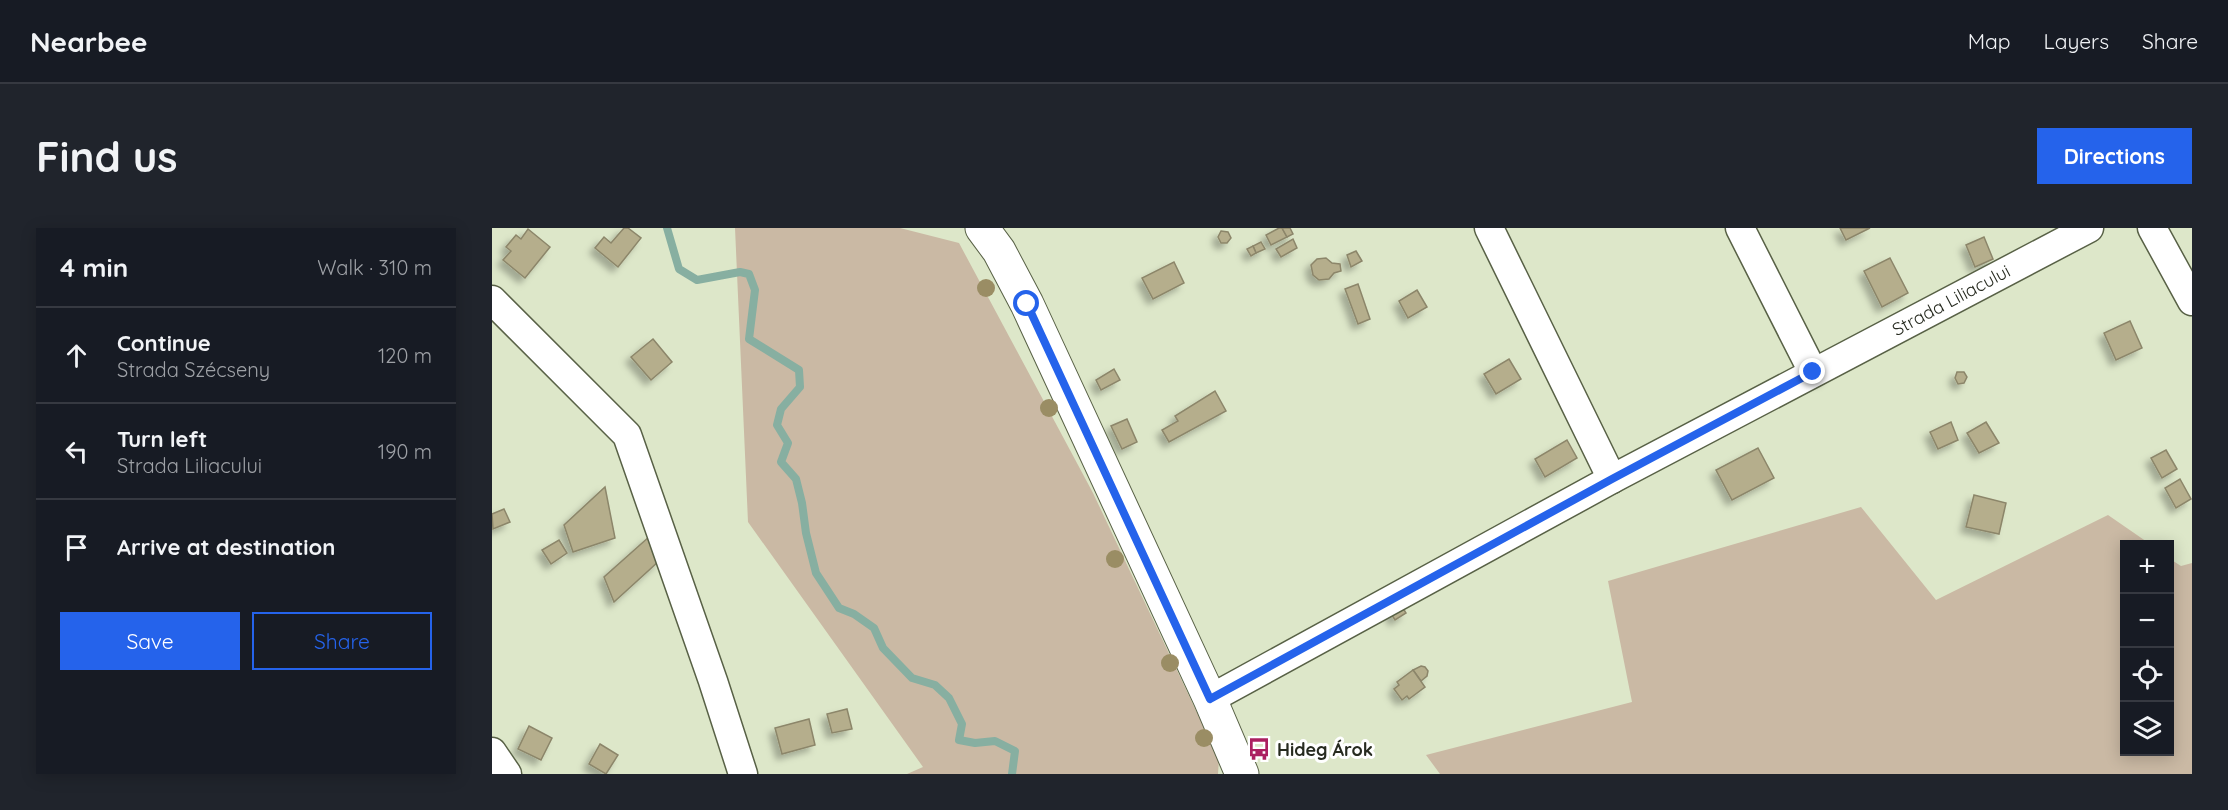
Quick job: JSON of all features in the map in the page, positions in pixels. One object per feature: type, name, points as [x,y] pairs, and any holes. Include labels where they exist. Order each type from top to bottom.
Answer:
[{"type":"street","points":[[982,228],[999,251],[1027,304],[1210,699],[1242,774]]},
{"type":"street","points":[[1488,228],[1612,479]]},
{"type":"street","points":[[1740,228],[1813,372]]},
{"type":"street","name":"Strada Liliacului","points":[[1210,699],[1612,479],[2089,228]]},
{"type":"street","points":[[2152,228],[2192,301]]},
{"type":"street","points":[[492,300],[627,435],[743,774]]},
{"type":"street","points":[[492,752],[507,774]]},
{"type":"shaded area","points":[[735,228],[900,228],[959,243],[1093,493],[1219,759],[1218,774],[907,774],[923,767],[748,522]]},
{"type":"shaded area","points":[[1861,507],[1936,600],[2108,515],[2144,540],[2120,540],[2120,756],[2174,756],[2174,562],[2181,566],[2192,563],[2192,774],[1440,774],[1426,755],[1632,702],[1608,581]]},
{"type":"building","points":[[624,228],[628,228],[641,238],[618,267],[595,248],[604,237],[611,243]]},
{"type":"building","points":[[1282,228],[1287,237],[1271,245],[1266,235]]},
{"type":"building","points":[[1282,228],[1290,228],[1293,234],[1287,237]]},
{"type":"building","points":[[1840,228],[1870,228],[1846,240]]},
{"type":"building","points":[[528,229],[550,247],[525,278],[503,260],[511,251],[506,247],[516,235],[521,239]]},
{"type":"building","points":[[1221,231],[1228,232],[1231,238],[1227,243],[1221,243],[1218,237]]},
{"type":"building","points":[[1984,237],[1993,259],[1975,267],[1966,245]]},
{"type":"building","points":[[1293,239],[1297,248],[1281,257],[1276,249]]},
{"type":"building","points":[[1261,242],[1265,249],[1256,253],[1253,246]]},
{"type":"building","points":[[1253,246],[1256,253],[1251,256],[1247,249]]},
{"type":"building","points":[[1356,251],[1362,261],[1351,267],[1347,255]]},
{"type":"building","points":[[1326,258],[1332,263],[1340,264],[1341,271],[1334,273],[1329,279],[1319,280],[1313,275],[1311,265],[1317,259]]},
{"type":"building","points":[[1890,258],[1908,293],[1882,307],[1864,271]]},
{"type":"building","points":[[1174,262],[1184,283],[1153,299],[1142,278]]},
{"type":"building","points":[[1358,284],[1370,319],[1358,324],[1345,289]]},
{"type":"building","points":[[1417,290],[1427,307],[1408,318],[1399,301]]},
{"type":"building","points":[[2130,321],[2142,348],[2116,360],[2104,333]]},
{"type":"building","points":[[653,339],[672,362],[651,380],[631,357]]},
{"type":"building","points":[[1509,359],[1521,379],[1496,394],[1484,374]]},
{"type":"building","points":[[1114,369],[1120,380],[1101,390],[1096,380]]},
{"type":"building","points":[[1957,372],[1964,372],[1967,377],[1964,383],[1958,384],[1955,378]]},
{"type":"building","points":[[1215,391],[1226,411],[1169,442],[1162,430],[1178,421],[1175,416]]},
{"type":"building","points":[[1127,419],[1137,442],[1122,449],[1111,426]]},
{"type":"building","points":[[1951,422],[1958,440],[1938,449],[1930,432]]},
{"type":"building","points":[[1986,422],[1999,443],[1979,453],[1967,433]]},
{"type":"building","points":[[1567,440],[1577,458],[1545,477],[1535,459]]},
{"type":"building","points":[[1758,448],[1774,478],[1732,500],[1716,470]]},
{"type":"building","points":[[2166,450],[2177,469],[2162,478],[2151,458]]},
{"type":"building","points":[[2180,479],[2191,499],[2176,508],[2165,488]]},
{"type":"building","points":[[605,487],[615,538],[573,552],[564,525]]},
{"type":"building","points":[[1974,495],[2006,503],[1999,534],[1966,527]]},
{"type":"building","points":[[504,509],[510,522],[493,529],[492,514]]},
{"type":"building","points":[[650,536],[659,561],[614,602],[604,577]]},
{"type":"building","points":[[559,540],[567,553],[551,564],[542,550]]},
{"type":"building","points":[[1401,605],[1406,613],[1395,620],[1390,612]]},
{"type":"building","points":[[1421,666],[1428,671],[1427,676],[1421,681],[1413,670]]},
{"type":"building","points":[[1413,670],[1425,687],[1409,699],[1407,696],[1402,700],[1394,689],[1399,685],[1397,682]]},
{"type":"building","points":[[847,709],[852,729],[832,733],[827,714]]},
{"type":"building","points":[[809,719],[815,745],[782,754],[775,728]]},
{"type":"building","points":[[529,726],[552,738],[541,760],[518,749]]},
{"type":"building","points":[[600,744],[618,755],[606,774],[589,764]]},
{"type":"waterway","points":[[667,228],[679,269],[697,280],[740,272],[749,274],[755,290],[749,339],[799,370],[800,387],[781,409],[777,425],[788,443],[781,462],[796,479],[816,573],[839,608],[854,614],[874,628],[883,648],[912,678],[935,685],[949,698],[962,724],[959,740],[975,743],[995,741],[1015,751],[1012,774]]},
{"type":"place","name":"Hideg Árok","points":[[1259,749]]},
{"type":"route","points":[[1027,304],[1210,699],[1813,372]]}]
